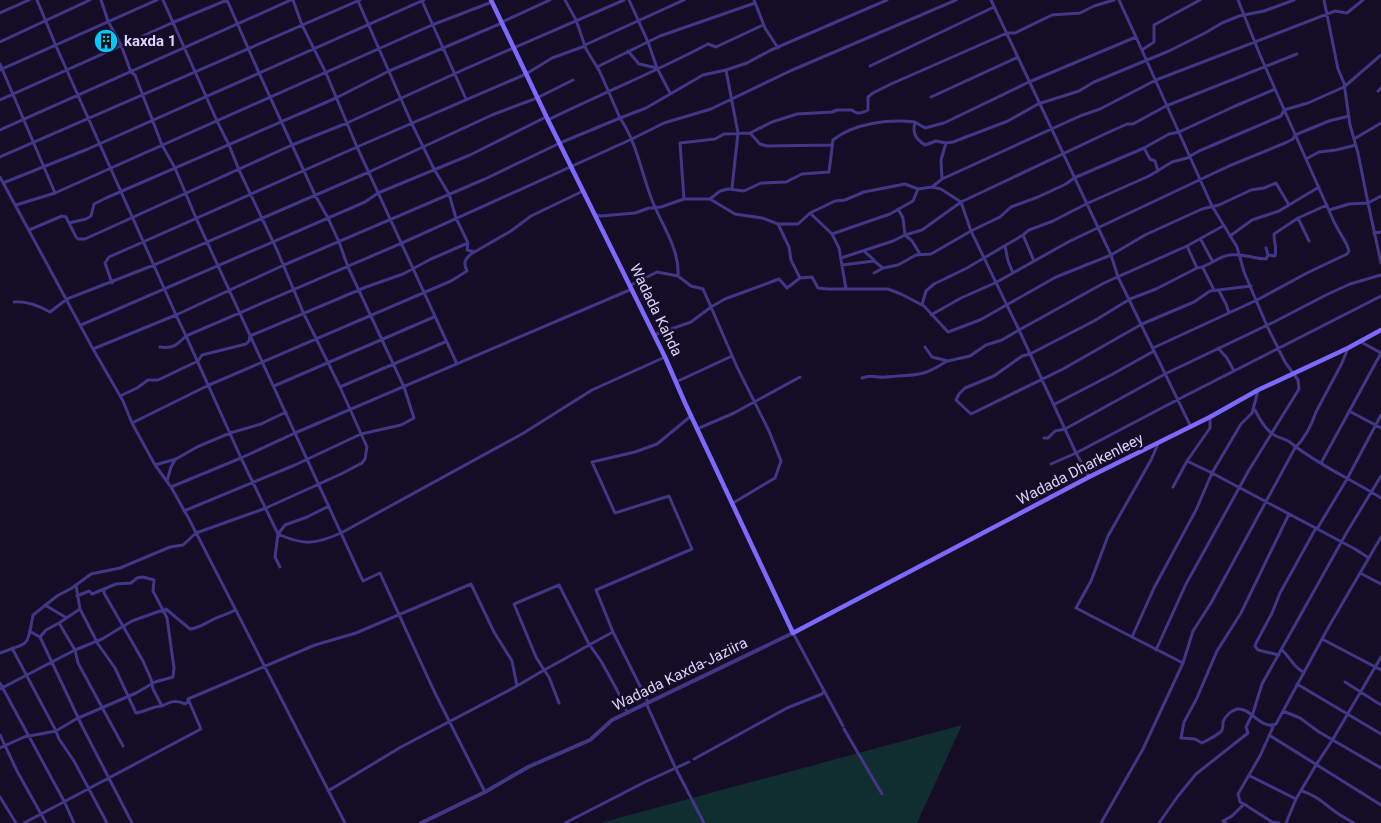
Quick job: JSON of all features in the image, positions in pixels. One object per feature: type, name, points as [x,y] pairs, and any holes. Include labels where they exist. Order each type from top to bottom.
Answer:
[{"type":"main road","name":"Wadada Kahda","points":[[491,1],[665,357],[792,633]]},
{"type":"main road","name":"Wadada Dharkenleey","points":[[792,633],[1089,477],[1191,427],[1258,390],[1361,342],[1381,330]]},
{"type":"street","points":[[0,13],[29,0]]},
{"type":"street","points":[[38,0],[109,168],[241,458],[278,534],[275,557],[280,567]]},
{"type":"street","points":[[0,42],[90,0]]},
{"type":"street","points":[[100,0],[131,72],[135,75],[162,145],[175,168],[196,218],[363,581],[380,573],[435,693],[484,792]]},
{"type":"street","points":[[1,70],[157,0]]},
{"type":"street","points":[[0,653],[26,643],[33,616],[57,596],[91,574],[120,568],[170,547],[183,545],[196,534],[266,508],[341,474],[365,459],[367,450],[361,434],[303,312],[295,289],[163,0]]},
{"type":"street","points":[[0,100],[121,45],[227,0],[404,387],[414,418],[401,425],[361,434],[253,483],[184,511]]},
{"type":"street","points":[[0,130],[292,0],[378,193],[414,268],[445,342],[457,364]]},
{"type":"street","points":[[0,157],[358,0],[412,124],[448,194],[456,218],[468,243],[467,250],[475,252]]},
{"type":"street","points":[[3,183],[100,143],[422,0],[466,99]]},
{"type":"street","points":[[69,223],[92,216],[94,204],[336,98],[389,71],[550,0]]},
{"type":"street","points":[[565,0],[576,20],[585,46],[598,67],[620,118],[632,139],[656,208],[675,252],[679,268],[678,276]]},
{"type":"street","points":[[29,230],[62,216],[66,217],[78,239],[85,239],[292,145],[347,123],[624,0]]},
{"type":"street","points":[[629,0],[670,93]]},
{"type":"street","points":[[112,283],[104,263],[109,257],[357,146],[526,74],[552,58],[585,46],[684,0]]},
{"type":"street","points":[[93,349],[176,315],[284,265],[392,220],[560,143],[646,108],[703,74],[726,70],[747,63],[887,0]]},
{"type":"street","points":[[160,347],[170,348],[176,346],[186,336],[402,243],[664,123],[710,109],[731,98],[956,0]]},
{"type":"street","points":[[991,0],[1038,104],[1111,255],[1118,277],[1191,427]]},
{"type":"street","points":[[684,199],[680,143],[715,139],[724,134],[750,133],[772,122],[798,114],[837,110],[852,110],[855,113],[862,113],[868,110],[868,97],[873,93],[1007,33],[1016,33],[1052,15],[1080,13],[1094,6],[1114,0]]},
{"type":"street","points":[[1118,0],[1212,206],[1237,247],[1244,272],[1267,326],[1278,350],[1292,374],[1298,380],[1299,389],[1239,487],[1186,584],[1156,650]]},
{"type":"street","points":[[1142,50],[1154,42],[1154,25],[1200,0]]},
{"type":"street","points":[[1055,404],[1154,350],[1257,300],[1347,254],[1349,251],[1264,66],[1238,0]]},
{"type":"street","points":[[915,122],[912,131],[917,139],[925,145],[936,141],[946,143],[981,133],[997,124],[1008,121],[1038,104],[1080,91],[1094,82],[1205,34],[1222,23],[1294,0]]},
{"type":"street","points":[[1325,0],[1338,69],[1344,87],[1381,263]]},
{"type":"street","points":[[932,187],[942,179],[1051,129],[1080,116],[1100,110],[1156,80],[1335,11],[1347,13],[1363,0]]},
{"type":"street","points":[[16,205],[55,192],[491,1]]},
{"type":"street","points":[[598,67],[648,42],[754,1],[763,25],[778,48]]},
{"type":"street","points":[[870,66],[994,7]]},
{"type":"street","points":[[81,325],[365,202],[378,193],[470,155],[547,118],[636,80],[708,44],[716,47],[763,25]]},
{"type":"street","points":[[710,199],[720,192],[732,188],[744,191],[761,184],[786,182],[802,174],[829,172],[832,145],[838,136],[870,123],[899,120],[915,122],[925,128],[944,123],[1029,82],[1136,37]]},
{"type":"street","points":[[628,51],[639,64],[658,68]]},
{"type":"street","points":[[841,258],[922,230],[961,202],[1127,124],[1133,124],[1166,106],[1297,54]]},
{"type":"street","points":[[922,305],[926,291],[934,284],[967,268],[1029,230],[1053,221],[1158,171],[1172,162],[1190,157],[1199,151],[1281,116],[1284,110],[1308,103],[1344,87],[1381,54]]},
{"type":"street","points":[[932,97],[1018,57]]},
{"type":"street","points":[[0,64],[55,192]]},
{"type":"street","points":[[726,70],[738,133],[732,188]]},
{"type":"street","points":[[14,302],[40,307],[50,312],[67,299],[112,283],[370,172],[492,115],[537,98],[573,80]]},
{"type":"street","points":[[874,273],[883,268],[898,265],[920,254],[931,254],[1000,217],[1011,207],[1038,197],[1066,184],[1074,178],[1144,148],[1166,136],[1275,89]]},
{"type":"street","points":[[932,315],[961,298],[995,283],[1070,241],[1200,179],[1285,143],[1295,136],[1330,121],[1349,116]]},
{"type":"street","points":[[1354,139],[1381,123]]},
{"type":"street","points":[[750,133],[760,144],[767,146],[832,145]]},
{"type":"street","points":[[942,179],[942,160],[946,143]]},
{"type":"street","points":[[1306,159],[1319,152],[1356,145]]},
{"type":"street","points":[[1144,148],[1150,159],[1155,161],[1158,171]]},
{"type":"street","points":[[0,177],[120,396],[132,423],[155,465],[171,486],[345,823]]},
{"type":"street","points":[[654,335],[691,322],[711,307],[726,299],[779,279],[787,288],[800,278],[812,277],[818,288],[888,289],[901,294],[922,305],[948,332],[994,313],[1005,305],[1070,270],[1111,255],[1202,209],[1232,200],[1251,190],[1264,188],[1276,183],[1289,205]]},
{"type":"street","points":[[594,214],[602,216],[635,213],[684,199],[710,199],[734,214],[762,218],[778,224],[798,224],[810,213],[835,201],[845,200],[864,192],[892,185],[905,184],[918,189],[932,187],[941,189],[961,202],[971,231],[1005,305],[1019,330],[1041,380],[1055,404],[1076,453],[1089,477]]},
{"type":"street","points":[[1230,236],[1252,220],[1279,211],[1319,187]]},
{"type":"street","points":[[832,234],[890,214],[913,201],[918,189]]},
{"type":"street","points":[[132,423],[209,385],[461,276],[467,271],[464,262],[466,258],[511,231],[531,216],[583,190]]},
{"type":"street","points":[[1330,210],[1349,204],[1368,203],[1381,196]]},
{"type":"street","points":[[1268,255],[1275,256],[1274,234],[1298,218],[1328,205]]},
{"type":"street","points":[[898,209],[903,218],[905,235],[912,241],[920,254]]},
{"type":"street","points":[[810,213],[832,234],[839,248],[846,289]]},
{"type":"street","points":[[1298,218],[1309,241]]},
{"type":"street","points":[[778,224],[789,247],[791,260],[800,278]]},
{"type":"street","points":[[862,378],[870,375],[886,377],[929,373],[948,361],[970,356],[986,345],[1002,340],[1088,291],[1200,240],[1223,226]]},
{"type":"street","points":[[1374,233],[1381,232]]},
{"type":"street","points":[[1023,235],[1034,261]]},
{"type":"street","points":[[1200,240],[1213,262]]},
{"type":"street","points":[[250,336],[303,312],[403,274],[468,243]]},
{"type":"street","points":[[1005,246],[1013,273]]},
{"type":"street","points":[[1187,246],[1197,268]]},
{"type":"street","points":[[1266,248],[1268,255]]},
{"type":"street","points":[[864,251],[883,268]]},
{"type":"street","points":[[1251,286],[1216,290],[1194,302],[1142,324],[1041,380],[971,414],[956,400],[959,394],[966,388],[994,376],[1022,356],[1030,354],[1094,321],[1130,299],[1156,289],[1197,268],[1204,268],[1223,256],[1239,255],[1266,259],[1268,255]]},
{"type":"street","points":[[842,265],[874,261]]},
{"type":"street","points":[[1204,268],[1226,304],[1228,313]]},
{"type":"street","points":[[171,486],[241,458],[457,364],[631,287],[657,272],[678,276],[691,286],[703,289],[732,356],[769,431],[780,461],[775,478],[733,503]]},
{"type":"street","points":[[1044,438],[1048,438],[1055,431],[1066,429],[1165,374],[1218,348],[1267,326],[1350,284],[1381,274]]},
{"type":"street","points":[[1051,464],[1076,453],[1381,296]]},
{"type":"street","points":[[274,386],[434,317]]},
{"type":"street","points":[[120,396],[148,380],[158,380],[198,362],[202,355],[246,344],[250,341],[250,336]]},
{"type":"street","points":[[340,387],[393,366],[445,342]]},
{"type":"street","points":[[1321,464],[1381,353],[1361,342]]},
{"type":"street","points":[[925,347],[932,357],[948,361]]},
{"type":"street","points":[[1218,348],[1227,358],[1234,371]]},
{"type":"street","points":[[1101,823],[1144,749],[1183,663],[1193,632],[1211,603],[1295,448],[1314,420],[1316,412],[1348,348]]},
{"type":"street","points":[[676,382],[732,356]]},
{"type":"street","points":[[278,534],[303,543],[324,540],[341,533],[522,434],[592,390],[665,357]]},
{"type":"street","points":[[697,429],[734,413],[800,377]]},
{"type":"street","points":[[1132,637],[1154,588],[1196,510],[1212,473],[1241,424],[1252,413],[1258,390]]},
{"type":"street","points":[[1254,409],[1271,434],[1290,442],[1295,448],[1381,498]]},
{"type":"street","points":[[1349,411],[1381,428]]},
{"type":"street","points":[[155,465],[176,459],[197,447],[230,433],[261,424],[286,412]]},
{"type":"street","points":[[1279,655],[1258,650],[1255,646],[1256,643],[1272,614],[1280,593],[1347,479],[1381,415]]},
{"type":"street","points":[[691,416],[657,444],[635,452],[592,462],[615,513],[669,496],[692,549],[596,590],[612,632],[647,703],[675,767],[704,823]]},
{"type":"street","points":[[1173,487],[1187,461],[1210,428],[1210,417]]},
{"type":"street","points":[[1158,444],[1152,460],[1108,536],[1091,581],[1076,608],[1183,663]]},
{"type":"street","points":[[167,481],[171,467],[176,459]]},
{"type":"street","points":[[1187,461],[1317,528],[1369,558]]},
{"type":"street","points":[[1159,823],[1196,774],[1248,733],[1246,727],[1262,684],[1341,542],[1381,476]]},
{"type":"street","points":[[278,534],[286,525],[308,517],[329,506]]},
{"type":"street","points":[[1272,726],[1251,716],[1247,712],[1237,710],[1230,712],[1223,722],[1222,731],[1202,743],[1195,739],[1182,738],[1184,722],[1196,700],[1217,651],[1241,613],[1289,514]]},
{"type":"street","points":[[1279,823],[1272,822],[1240,802],[1238,794],[1250,776],[1272,726],[1276,724],[1322,639],[1381,537]]},
{"type":"street","points":[[1360,573],[1381,584]]},
{"type":"street","points":[[0,748],[5,744],[29,736],[56,731],[78,718],[152,683],[173,678],[172,639],[167,618],[153,592],[154,580],[137,578],[130,583],[116,584],[92,594],[89,591],[77,596]]},
{"type":"street","points":[[76,585],[80,609],[97,641],[115,668],[136,713],[143,712],[152,706],[162,706],[172,701],[180,701],[185,704],[188,702],[188,699],[265,668],[315,645],[344,637],[471,584],[494,632],[512,661],[517,686]]},
{"type":"street","points":[[559,703],[548,677],[536,657],[514,604],[559,585],[589,644],[605,668],[626,712]]},
{"type":"street","points":[[104,589],[104,593],[143,661],[153,689],[162,706]]},
{"type":"street","points":[[46,605],[65,618]]},
{"type":"street","points":[[40,636],[46,630],[80,609]]},
{"type":"street","points":[[1,688],[75,650],[97,641],[123,626],[160,611],[164,612],[166,609],[190,629],[200,627],[213,619],[235,610]]},
{"type":"street","points":[[59,623],[75,650],[78,663],[123,746]]},
{"type":"street","points":[[30,632],[40,636],[78,718],[132,823]]},
{"type":"street","points":[[328,791],[612,632]]},
{"type":"street","points":[[792,633],[882,794]]},
{"type":"street","name":"Wadada Kaxda-Jaziira","points":[[421,823],[484,792],[528,767],[590,740],[612,720],[626,712],[792,633]]},
{"type":"street","points":[[1322,639],[1381,670]]},
{"type":"street","points":[[12,648],[59,739],[74,761],[107,823]]},
{"type":"street","points":[[1282,650],[1294,667],[1304,672]]},
{"type":"street","points":[[1286,823],[1296,799],[1381,657]]},
{"type":"street","points":[[1345,682],[1381,705]]},
{"type":"street","points":[[0,683],[74,823]]},
{"type":"street","points":[[1297,684],[1381,734]]},
{"type":"street","points":[[694,759],[787,708],[822,694],[824,691]]},
{"type":"street","points":[[24,823],[201,729],[188,699]]},
{"type":"street","points":[[1283,711],[1300,718],[1319,732],[1381,768]]},
{"type":"street","points":[[0,735],[17,771],[46,823]]},
{"type":"street","points":[[1269,735],[1381,805]]},
{"type":"street","points":[[565,823],[675,767],[689,762]]},
{"type":"street","points":[[1250,776],[1296,799]]},
{"type":"street","points":[[1302,791],[1326,803],[1330,809],[1354,823]]},
{"type":"street","points":[[0,797],[16,823]]},
{"type":"street","points":[[1226,823],[1223,821],[1232,816],[1244,804]]},
{"type":"green space","points":[[962,725],[917,823],[600,823]]},
{"type":"place","name":"kaxda 1","points":[[106,41]]}]
